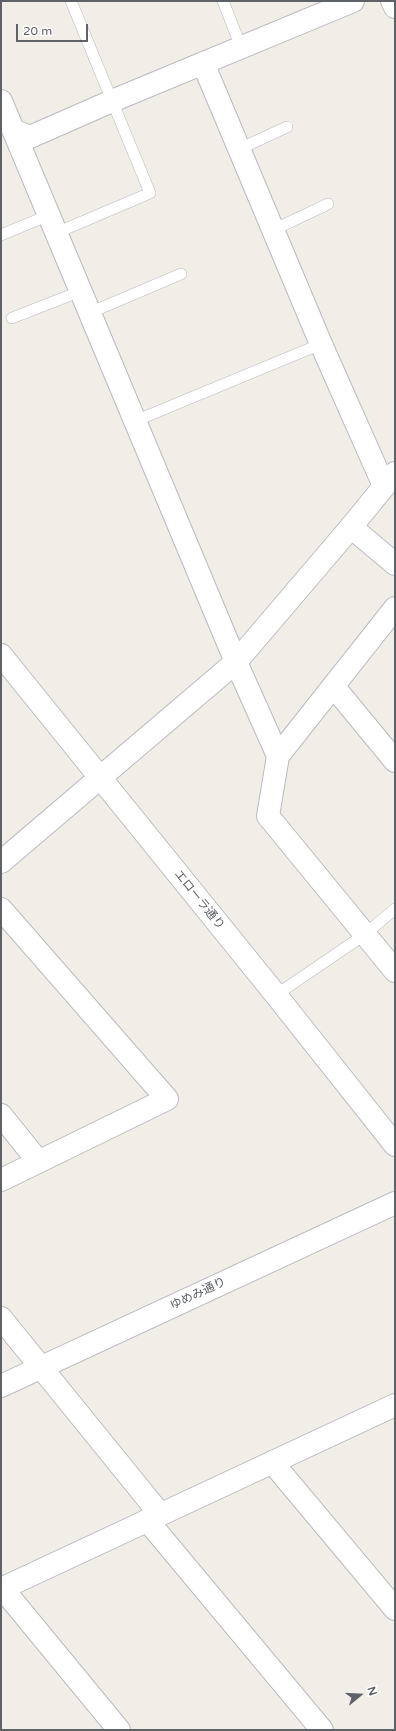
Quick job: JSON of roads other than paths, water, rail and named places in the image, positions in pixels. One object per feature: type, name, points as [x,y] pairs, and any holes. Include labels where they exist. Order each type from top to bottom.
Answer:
[{"type":"street","points":[[7,132],[30,137],[112,101],[353,1]]},
{"type":"street","points":[[392,1],[395,7]]},
{"type":"street","points":[[1,862],[236,662],[390,480],[321,344],[203,63]]},
{"type":"street","points":[[1,101],[7,132],[53,224],[236,662],[278,756]]},
{"type":"street","points":[[351,527],[395,564]]},
{"type":"street","points":[[395,608],[278,756],[268,816],[395,971]]},
{"type":"street","name":"エローラ通り","points":[[1,655],[276,995],[395,1145]]},
{"type":"street","points":[[334,687],[395,761]]},
{"type":"street","points":[[1,909],[167,1099],[1,1180]]},
{"type":"street","points":[[1,1116],[38,1162]]},
{"type":"street","name":"ゆめみ通り","points":[[1,1386],[395,1203]]},
{"type":"street","points":[[1,1318],[42,1367],[154,1517],[322,1730]]},
{"type":"street","points":[[119,1730],[1,1588],[395,1405]]},
{"type":"street","points":[[272,1462],[395,1609]]},
{"type":"lane","points":[[1,235],[53,224],[150,193],[71,1]]},
{"type":"lane","points":[[223,1],[241,47]]},
{"type":"lane","points":[[239,149],[287,127]]},
{"type":"lane","points":[[273,230],[328,204]]},
{"type":"lane","points":[[89,313],[181,274]]},
{"type":"lane","points":[[12,318],[81,291]]},
{"type":"lane","points":[[135,421],[321,344]]},
{"type":"lane","points":[[276,995],[364,935],[395,909]]}]
